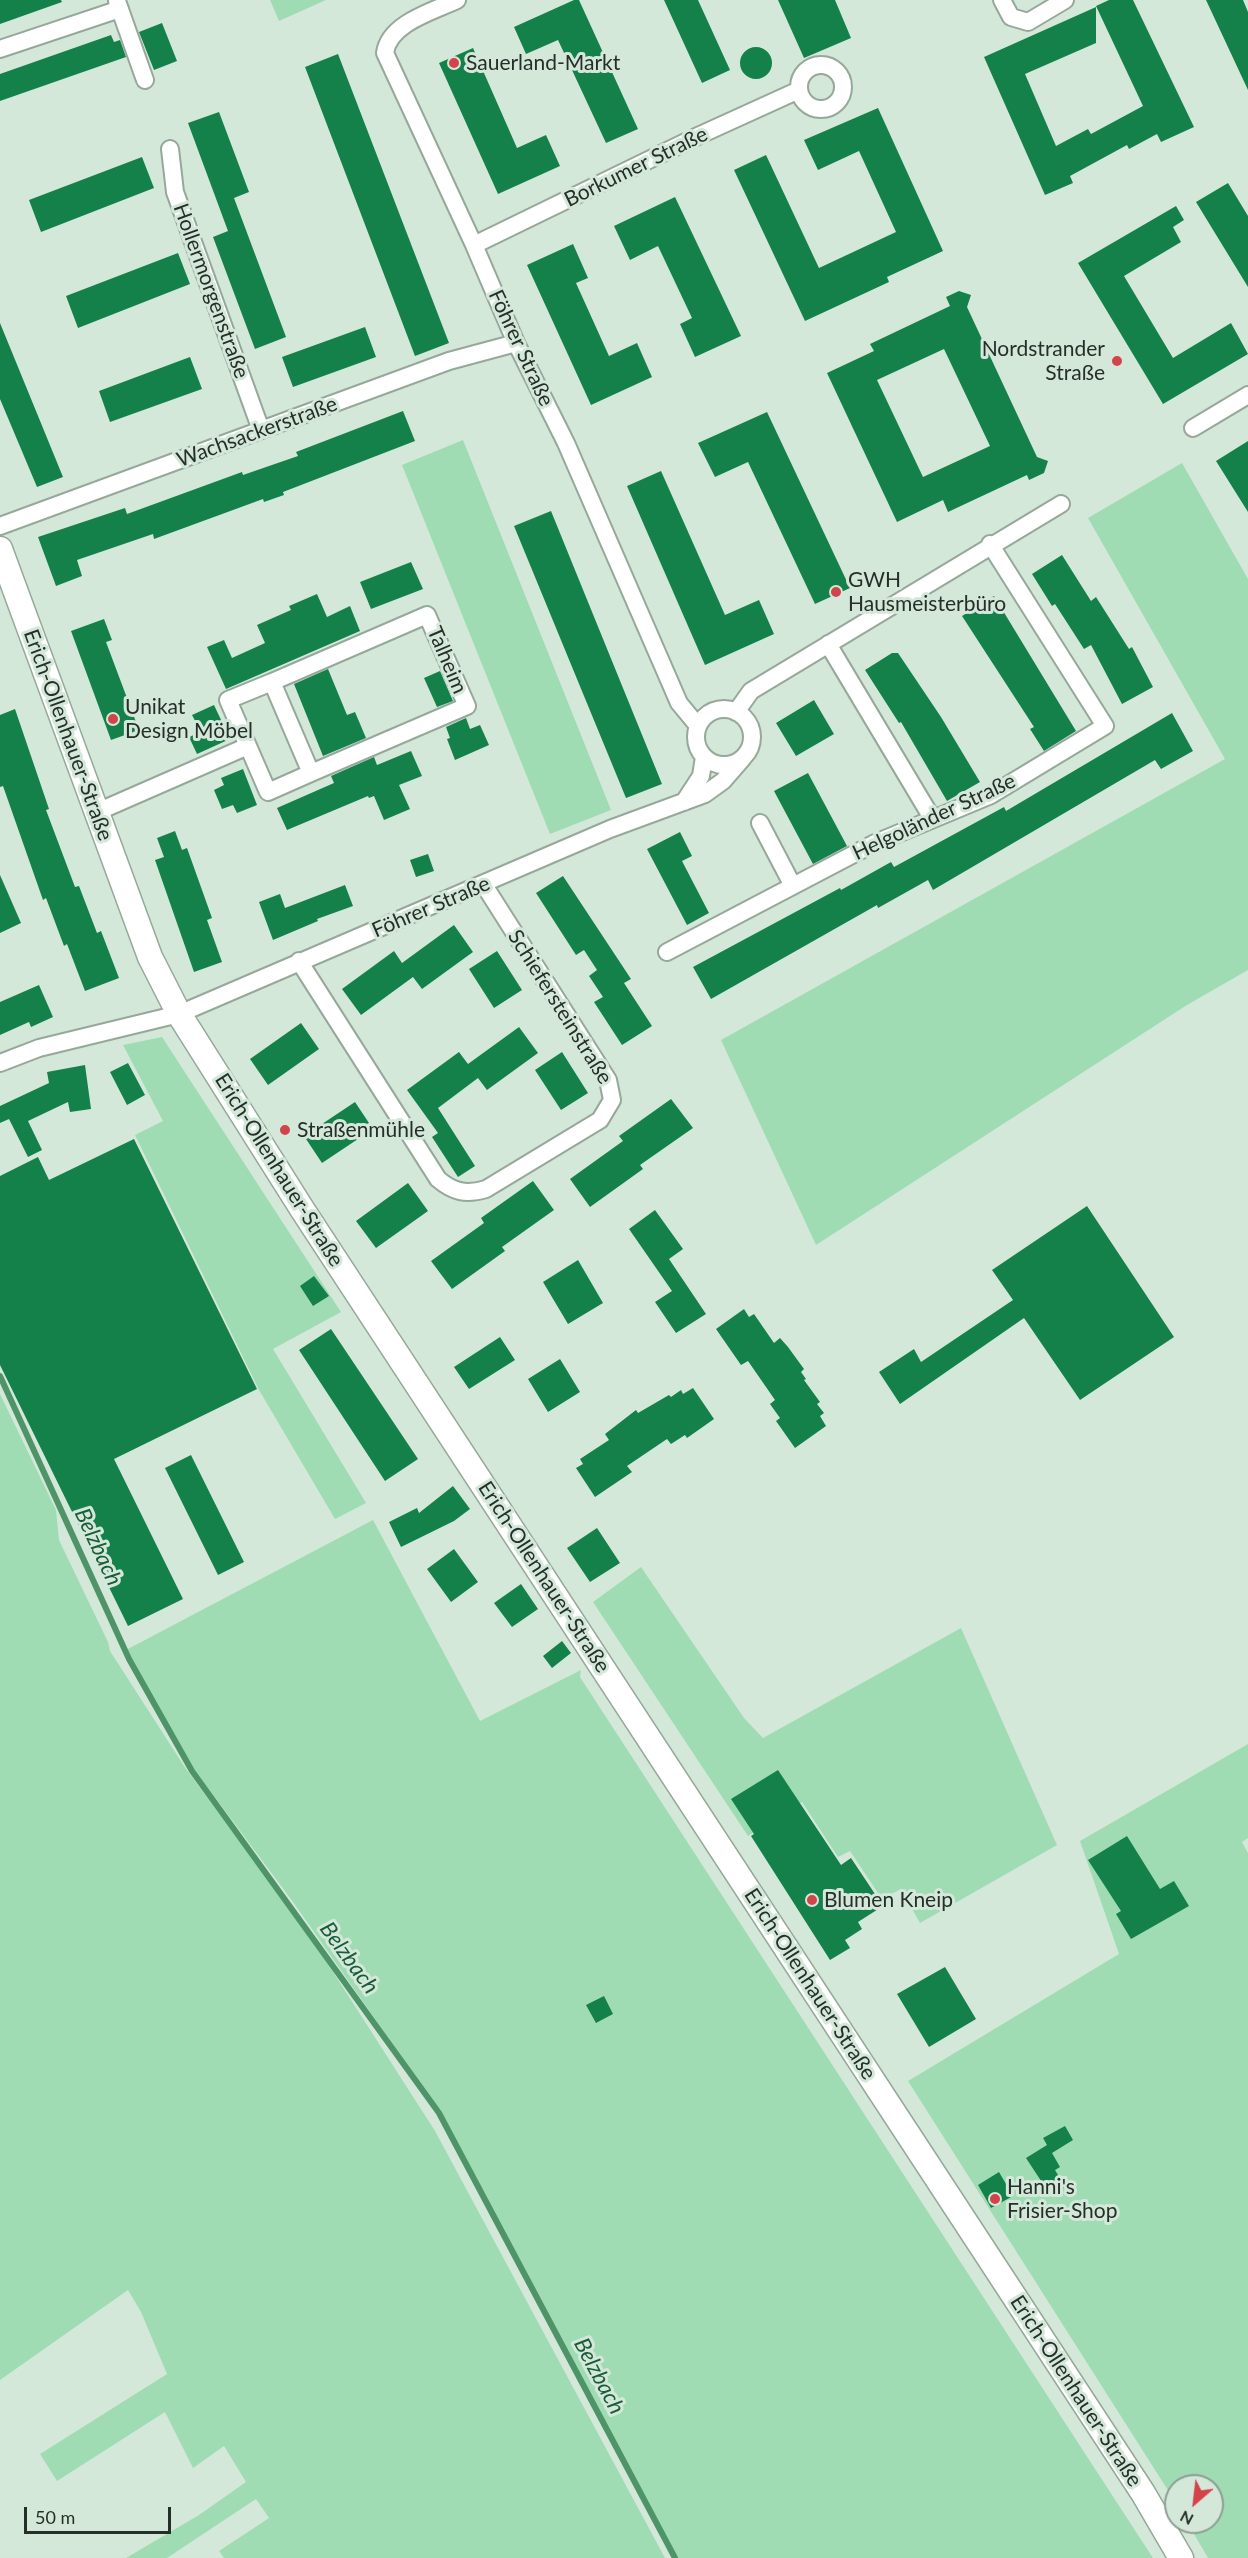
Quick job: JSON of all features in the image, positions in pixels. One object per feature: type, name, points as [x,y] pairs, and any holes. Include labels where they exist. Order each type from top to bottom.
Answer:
[{"type":"street","name":"Föhrer Straße","points":[[458,0],[402,27],[388,40],[385,53],[474,245],[516,344],[566,443],[679,703],[698,726]]},
{"type":"street","points":[[1002,0],[1011,17],[1028,22],[1065,0]]},
{"type":"street","points":[[0,49],[118,5],[145,80]]},
{"type":"street","name":"Borkumer Straße","points":[[474,245],[799,90]]},
{"type":"street","name":"Hollermorgenstraße","points":[[170,149],[175,192],[261,430]]},
{"type":"street","name":"Wachsackerstraße","points":[[0,526],[449,361],[516,344]]},
{"type":"street","points":[[1193,428],[1248,395]]},
{"type":"street","points":[[743,758],[728,765],[719,765],[704,757],[696,742],[698,726],[703,719],[719,710],[736,712],[751,691],[990,544],[1061,504]]},
{"type":"street","name":"Helgoländer Straße","points":[[667,952],[873,844],[991,795],[1105,726],[990,544]]},
{"type":"street","name":"Erich-Ollenhauer-Straße","points":[[0,549],[150,957],[179,1014],[302,1209],[1143,2493],[1181,2558]]},
{"type":"street","name":"Talheim","points":[[428,615],[467,706],[268,792],[248,746],[228,700],[428,615]]},
{"type":"street","points":[[828,644],[932,818]]},
{"type":"street","points":[[272,682],[311,773]]},
{"type":"street","name":"Föhrer Straße","points":[[0,1063],[39,1048],[179,1014],[610,829],[715,788],[743,758],[752,743],[749,725],[736,712]]},
{"type":"street","points":[[97,812],[248,746]]},
{"type":"street","points":[[684,802],[700,776],[704,757]]},
{"type":"street","points":[[760,823],[793,886]]},
{"type":"street","name":"Schiefersteinstraße","points":[[299,961],[438,1179],[450,1188],[462,1192],[472,1193],[486,1189],[600,1120],[612,1100],[608,1080],[484,885]]},
{"type":"green space","points":[[270,0],[326,0],[279,21]]},
{"type":"green space","points":[[463,440],[611,810],[550,834],[402,465]]},
{"type":"green space","points":[[1182,463],[1248,579],[1248,970],[1187,1005],[816,1245],[721,1040],[1225,759],[1088,518]]},
{"type":"green space","points":[[162,1037],[341,1312],[273,1349],[366,1503],[335,1519],[259,1390],[135,1135],[163,1121],[123,1045]]},
{"type":"green space","points":[[0,1394],[56,1510],[59,1540],[108,1642],[110,1651],[186,1769],[310,1936],[435,2131],[665,2558],[224,2558],[219,2551],[269,2518],[256,2499],[167,2558],[126,2558],[199,2515],[246,2482],[224,2446],[193,2468],[165,2412],[57,2481],[40,2454],[167,2374],[141,2312],[128,2290],[0,2380]]},
{"type":"green space","points":[[373,1520],[480,1721],[581,1670],[580,1677],[1153,2558],[677,2558],[446,2120],[293,1902],[194,1769],[124,1651]]},
{"type":"green space","points":[[641,1567],[744,1718],[763,1738],[961,1628],[1057,1845],[920,1923],[901,1889],[882,1899],[850,1851],[838,1857],[802,1802],[748,1836],[593,1602]]},
{"type":"green space","points":[[1248,1744],[1248,1838],[1242,1842],[1248,1853],[1248,2558],[1208,2558],[1194,2534],[1224,2534],[1224,2474],[1164,2474],[1164,2484],[908,2081],[1119,1954],[1080,1841]]},
{"type":"building","points":[[0,0],[61,0],[62,2],[0,24]]},
{"type":"building","points":[[574,0],[579,0],[638,129],[606,143],[558,40],[526,54],[514,27]]},
{"type":"building","points":[[664,0],[698,0],[730,70],[702,83]]},
{"type":"building","points":[[778,0],[835,0],[851,38],[804,58]]},
{"type":"building","points":[[1109,0],[1133,0],[1194,127],[1161,142],[1157,134],[1129,149],[1127,145],[1070,176],[1073,183],[1045,195],[984,57],[1096,7],[1096,43],[1025,74],[1056,146],[1088,129],[1091,134],[1143,106],[1096,6]]},
{"type":"building","points":[[1206,0],[1243,0],[1248,12],[1248,90]]},
{"type":"building","points":[[162,23],[177,61],[154,70],[139,32]]},
{"type":"building","points":[[111,35],[114,42],[120,40],[126,57],[0,101],[0,74]]},
{"type":"building","points":[[756,47],[767,52],[772,63],[767,74],[756,79],[745,74],[740,63],[745,52]]},
{"type":"building","points":[[473,48],[517,148],[546,135],[560,166],[498,194],[439,63]]},
{"type":"building","points":[[338,54],[449,343],[415,356],[305,67]]},
{"type":"building","points":[[878,108],[943,251],[887,277],[889,282],[805,321],[734,170],[766,155],[819,268],[896,232],[859,151],[818,170],[804,140]]},
{"type":"building","points":[[219,112],[249,192],[234,198],[286,337],[255,349],[213,237],[228,231],[188,123]]},
{"type":"building","points":[[142,157],[154,188],[41,232],[29,200]]},
{"type":"building","points":[[1228,183],[1248,216],[1248,287],[1196,202]]},
{"type":"building","points":[[675,197],[741,336],[695,357],[680,324],[692,318],[658,246],[630,260],[614,226]]},
{"type":"building","points":[[1176,206],[1184,220],[1173,227],[1181,242],[1124,276],[1173,358],[1231,323],[1248,354],[1163,404],[1078,263]]},
{"type":"building","points":[[573,244],[588,278],[576,283],[609,356],[637,343],[652,377],[591,405],[527,265]]},
{"type":"building","points":[[178,253],[190,284],[78,328],[66,296]]},
{"type":"building","points":[[959,291],[971,295],[967,307],[1037,457],[1048,461],[1044,473],[1029,480],[1027,475],[948,512],[943,500],[897,522],[827,373],[874,351],[870,344],[950,306],[946,297]],"holes":[[[944,349],[990,446],[923,477],[877,380]]]},
{"type":"building","points":[[0,323],[63,477],[37,487],[0,399]]},
{"type":"building","points":[[365,327],[376,357],[293,387],[282,357]]},
{"type":"building","points":[[190,357],[202,389],[110,422],[99,391]]},
{"type":"building","points":[[403,411],[415,441],[283,492],[284,495],[264,502],[263,499],[154,539],[153,534],[77,560],[82,576],[56,586],[38,537],[125,508],[127,514],[242,472],[243,475],[298,456],[296,452]]},
{"type":"building","points":[[767,412],[850,588],[815,604],[748,462],[715,477],[698,443]]},
{"type":"building","points":[[1248,441],[1248,512],[1216,461]]},
{"type":"building","points":[[661,471],[725,615],[759,600],[774,634],[705,665],[627,486]]},
{"type":"building","points":[[551,511],[662,784],[626,798],[514,526]]},
{"type":"building","points":[[1062,555],[1091,601],[1096,597],[1129,649],[1132,647],[1153,687],[1122,704],[1091,645],[1084,649],[1055,604],[1052,606],[1032,574]]},
{"type":"building","points":[[411,562],[423,589],[371,609],[360,582]]},
{"type":"building","points":[[317,594],[327,617],[350,606],[360,631],[226,689],[207,647],[224,640],[232,658],[265,643],[257,625],[291,610],[289,606]]},
{"type":"building","points":[[994,596],[1076,731],[1044,751],[1030,729],[1034,727],[962,616]]},
{"type":"building","points":[[104,619],[112,640],[106,642],[139,730],[111,740],[71,631]]},
{"type":"building","points":[[892,653],[898,653],[941,717],[980,782],[947,801],[901,722],[899,723],[865,670]]},
{"type":"building","points":[[328,669],[347,715],[355,712],[366,738],[323,756],[294,684]]},
{"type":"building","points":[[440,671],[453,701],[437,707],[424,678]]},
{"type":"building","points":[[814,700],[834,734],[796,756],[776,723]]},
{"type":"building","points":[[214,705],[230,739],[197,754],[189,737],[201,732],[192,715]]},
{"type":"building","points":[[15,709],[49,809],[46,810],[75,887],[79,886],[97,933],[101,931],[119,978],[85,991],[67,944],[64,946],[46,898],[43,900],[3,786],[0,787],[0,715]]},
{"type":"building","points":[[1172,713],[1193,751],[1161,769],[1155,760],[933,890],[928,880],[878,908],[877,905],[711,999],[693,967],[891,862],[894,867],[1004,807],[1006,811]]},
{"type":"building","points":[[466,718],[470,729],[480,725],[489,745],[455,760],[447,739],[450,738],[446,727]]},
{"type":"building","points":[[411,751],[422,776],[399,785],[410,809],[384,820],[374,796],[369,798],[368,796],[287,830],[277,808],[334,783],[331,776],[374,757],[377,765]]},
{"type":"building","points":[[243,769],[257,805],[237,813],[233,805],[222,809],[214,790],[224,785],[221,778]]},
{"type":"building","points":[[808,773],[847,846],[813,864],[774,791]]},
{"type":"building","points":[[175,831],[182,850],[187,848],[212,918],[207,920],[222,962],[194,972],[155,860],[164,857],[157,838]]},
{"type":"building","points":[[680,832],[692,856],[682,861],[709,913],[687,925],[647,849]]},
{"type":"building","points":[[428,854],[434,871],[416,877],[410,860]]},
{"type":"building","points":[[0,875],[21,923],[0,933]]},
{"type":"building","points":[[563,876],[631,979],[624,983],[652,1026],[622,1045],[594,1002],[603,997],[589,976],[597,970],[584,950],[576,955],[536,893]]},
{"type":"building","points":[[345,885],[353,906],[317,919],[318,921],[273,940],[259,902],[280,894],[285,908]]},
{"type":"building","points":[[454,925],[473,952],[422,989],[413,977],[361,1015],[342,989],[394,951],[402,963]]},
{"type":"building","points":[[497,951],[522,990],[494,1008],[469,969]]},
{"type":"building","points":[[39,985],[53,1017],[31,1027],[29,1022],[0,1035],[0,1002]]},
{"type":"building","points":[[301,1023],[319,1049],[268,1085],[250,1059]]},
{"type":"building","points":[[519,1027],[538,1053],[487,1090],[478,1078],[438,1108],[475,1166],[458,1177],[432,1137],[438,1133],[407,1090],[459,1052],[468,1064]]},
{"type":"building","points":[[562,1052],[588,1093],[561,1110],[535,1070]]},
{"type":"building","points":[[128,1063],[145,1095],[127,1105],[110,1072]]},
{"type":"building","points":[[85,1065],[91,1109],[70,1112],[68,1102],[28,1121],[42,1150],[28,1157],[9,1119],[0,1123],[0,1106],[49,1083],[47,1072]]},
{"type":"building","points":[[671,1099],[693,1128],[640,1165],[643,1169],[590,1207],[570,1179],[623,1141],[619,1136]]},
{"type":"building","points":[[355,1102],[373,1129],[322,1163],[304,1136]]},
{"type":"building","points":[[134,1139],[257,1389],[114,1459],[183,1599],[128,1626],[0,1365],[0,1176],[38,1157],[49,1180]]},
{"type":"building","points":[[533,1181],[554,1210],[502,1247],[505,1251],[452,1289],[431,1261],[484,1223],[481,1218]]},
{"type":"building","points":[[408,1183],[428,1211],[376,1248],[356,1221]]},
{"type":"building","points":[[1087,1206],[1174,1337],[1080,1400],[1024,1318],[900,1404],[879,1372],[914,1349],[921,1362],[1013,1300],[992,1270]]},
{"type":"building","points":[[655,1210],[683,1249],[669,1259],[706,1314],[676,1333],[655,1302],[672,1291],[629,1229]]},
{"type":"building","points":[[578,1260],[603,1303],[568,1324],[543,1282]]},
{"type":"building","points":[[314,1276],[329,1296],[313,1306],[300,1286]]},
{"type":"building","points":[[744,1309],[749,1317],[754,1314],[774,1343],[780,1338],[788,1347],[804,1369],[801,1372],[806,1379],[804,1380],[820,1402],[817,1404],[824,1413],[820,1416],[826,1426],[795,1448],[776,1421],[780,1418],[770,1404],[775,1400],[748,1361],[741,1365],[716,1329]]},
{"type":"building","points":[[331,1329],[418,1459],[385,1481],[299,1350]]},
{"type":"building","points":[[500,1337],[515,1360],[469,1389],[454,1367]]},
{"type":"building","points":[[560,1359],[580,1392],[548,1412],[528,1379]]},
{"type":"building","points":[[693,1388],[714,1419],[687,1438],[685,1435],[671,1444],[667,1439],[627,1466],[632,1472],[595,1497],[576,1468],[583,1464],[580,1459],[609,1440],[605,1434],[636,1410],[638,1413],[669,1395],[671,1397],[681,1390],[683,1394]]},
{"type":"building","points":[[191,1455],[244,1562],[218,1575],[165,1468]]},
{"type":"building","points":[[453,1486],[470,1509],[454,1521],[401,1547],[389,1522],[417,1508],[419,1513]]},
{"type":"building","points":[[597,1528],[620,1563],[590,1582],[567,1548]]},
{"type":"building","points":[[454,1549],[478,1582],[451,1602],[427,1569]]},
{"type":"building","points":[[521,1584],[538,1609],[512,1627],[494,1603]]},
{"type":"building","points":[[562,1641],[571,1653],[552,1668],[543,1656]]},
{"type":"building","points":[[778,1770],[841,1865],[851,1858],[883,1906],[858,1922],[862,1929],[845,1940],[850,1948],[830,1960],[751,1836],[754,1834],[731,1799]]},
{"type":"building","points":[[1127,1836],[1160,1889],[1174,1881],[1189,1906],[1131,1939],[1116,1914],[1121,1911],[1088,1860]]},
{"type":"building","points":[[945,1967],[976,2019],[929,2047],[897,1994]]},
{"type":"building","points":[[604,1996],[613,2014],[596,2023],[586,2005]]},
{"type":"building","points":[[1065,2126],[1073,2140],[1052,2153],[1060,2167],[1055,2170],[1065,2187],[1051,2196],[1026,2158],[1047,2145],[1043,2138]]},
{"type":"building","points":[[999,2172],[1013,2196],[991,2208],[978,2185]]},
{"type":"waterway","name":"Belzbach","points":[[0,1376],[129,1659],[192,1771],[439,2113],[675,2558]]},
{"type":"place","name":"Sauerland-Markt","points":[[454,63]]},
{"type":"place","name":"Nordstrander Straße","points":[[1117,361]]},
{"type":"place","name":"GWH Hausmeisterbüro","points":[[836,592]]},
{"type":"place","name":"Unikat Design Möbel","points":[[113,719]]},
{"type":"place","name":"Straßenmühle","points":[[285,1130]]},
{"type":"place","name":"Blumen Kneip","points":[[812,1900]]},
{"type":"place","name":"Hanni's Frisier-Shop","points":[[995,2199]]}]
